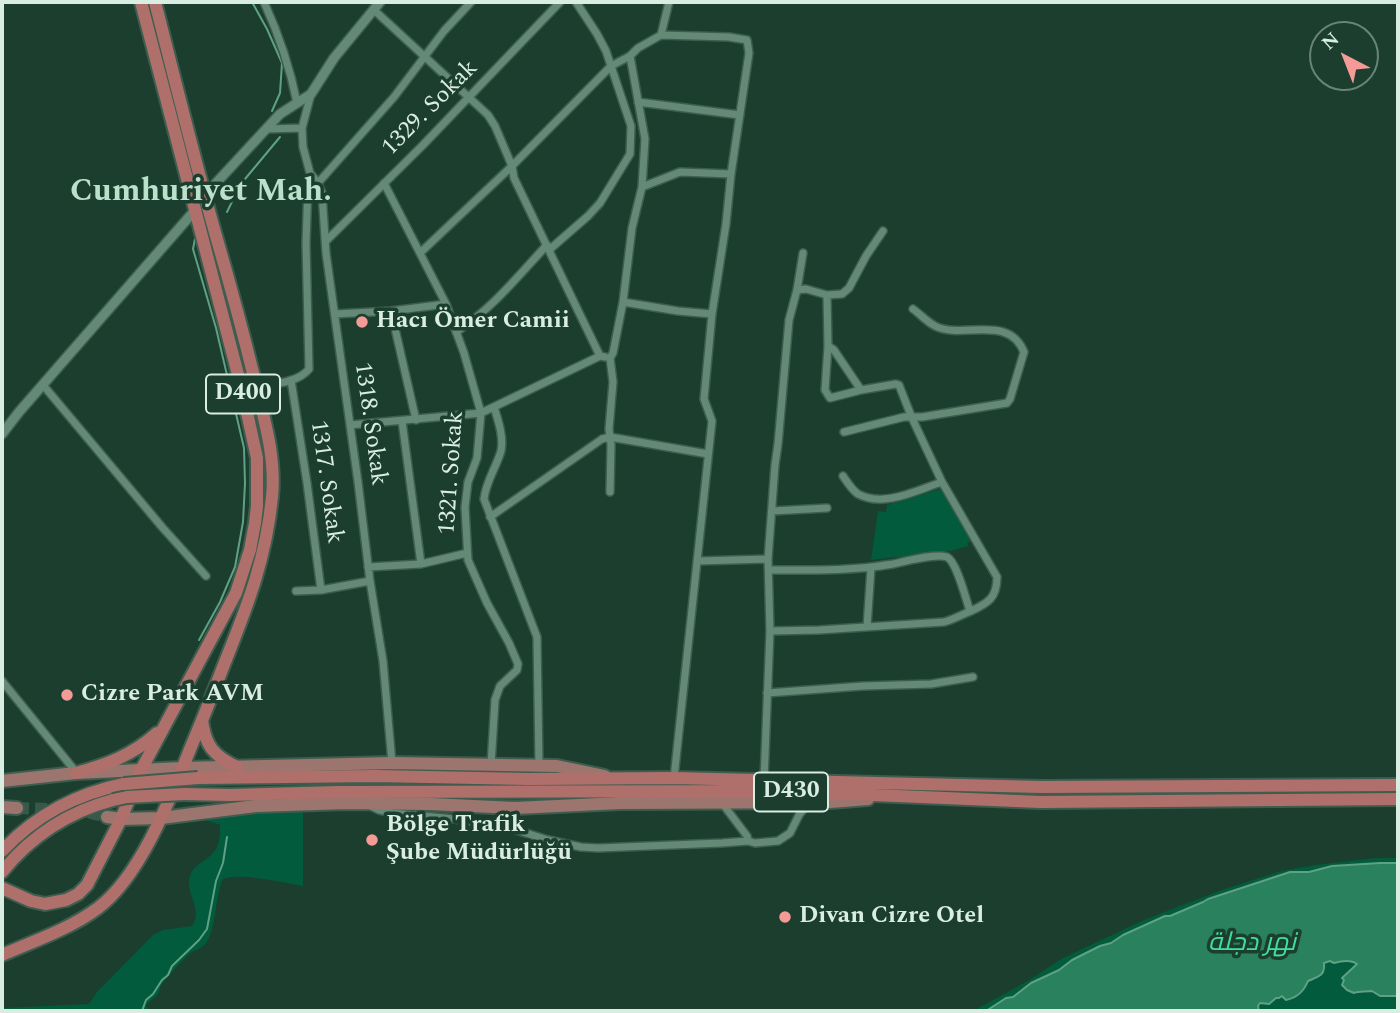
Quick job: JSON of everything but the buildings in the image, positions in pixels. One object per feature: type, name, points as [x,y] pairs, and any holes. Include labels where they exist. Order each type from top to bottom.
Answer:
[{"type":"highway","name":"D400","points":[[2,888],[45,904],[66,900],[78,894],[92,877],[121,820],[141,770],[236,593],[250,550],[257,506],[257,458],[242,390],[141,2]]},
{"type":"highway","name":"D400","points":[[2,955],[90,914],[108,900],[130,873],[183,768],[252,594],[265,547],[272,494],[271,446],[155,2]]},
{"type":"highway","points":[[202,720],[206,740],[217,755],[237,767]]},
{"type":"highway","points":[[76,773],[126,755],[148,741],[164,726]]},
{"type":"highway","name":"D430","points":[[2,851],[21,832],[49,811],[78,797],[124,784],[198,778],[674,778],[1041,787],[1398,785]]},
{"type":"highway","name":"D430","points":[[2,872],[19,852],[43,832],[84,809],[127,797],[184,794],[778,791],[1040,802],[1398,799]]},
{"type":"main road","points":[[2,781],[76,773],[183,768],[392,763],[557,766],[615,778]]},
{"type":"main road","points":[[107,817],[121,820],[160,818],[256,806],[365,803],[515,808],[620,803],[809,802],[914,797]]},
{"type":"main road","points":[[2,807],[17,808]]},
{"type":"street","points":[[264,2],[279,36],[292,76],[297,103]]},
{"type":"street","points":[[204,196],[280,114],[312,94],[334,58],[380,2]]},
{"type":"street","points":[[318,183],[394,97],[471,2]]},
{"type":"street","name":"1329. Sokak","points":[[326,241],[424,145],[560,2]]},
{"type":"street","points":[[456,332],[475,320],[548,247],[600,203],[630,153],[631,126],[606,51],[576,2]]},
{"type":"street","points":[[661,35],[669,2]]},
{"type":"street","points":[[374,10],[488,115],[512,166],[514,178],[600,356]]},
{"type":"street","points":[[421,253],[611,66],[630,56],[638,48],[661,35],[747,40],[749,53],[712,314],[704,399],[712,421],[674,778]]},
{"type":"street","points":[[610,492],[613,382],[610,358],[623,302],[632,228],[642,187],[645,139],[630,56]]},
{"type":"street","name":"1318. Sokak","points":[[312,94],[302,128],[303,147],[310,173],[322,193],[369,581],[383,661],[392,763]]},
{"type":"street","points":[[638,102],[740,115]]},
{"type":"street","points":[[266,129],[302,128]]},
{"type":"street","points":[[642,187],[680,172],[730,174]]},
{"type":"street","points":[[256,387],[291,380],[305,374],[309,369],[306,243],[310,173]]},
{"type":"street","name":"1321. Sokak","points":[[384,183],[446,304],[464,353],[481,413],[477,458],[468,482],[465,507],[468,560],[518,664],[517,670],[500,686],[495,700],[491,765]]},
{"type":"street","points":[[2,434],[196,209]]},
{"type":"street","points":[[797,290],[806,289],[827,295],[842,294],[849,288],[883,230]]},
{"type":"street","points":[[764,780],[770,631],[768,559],[789,320],[803,253]]},
{"type":"street","points":[[770,631],[944,622],[982,606],[993,596],[997,587],[997,577],[942,482],[912,418],[900,385],[861,390],[830,398],[825,390],[827,295]]},
{"type":"street","points":[[623,302],[712,314]]},
{"type":"street","points":[[335,314],[446,304]]},
{"type":"street","points":[[844,432],[904,418],[1007,403],[1010,399],[1024,352],[1017,340],[1008,333],[987,329],[949,330],[935,327],[913,309]]},
{"type":"street","points":[[390,311],[416,420]]},
{"type":"street","points":[[828,346],[834,350],[861,390]]},
{"type":"street","points":[[350,425],[481,413],[600,356],[610,358]]},
{"type":"street","name":"1317. Sokak","points":[[291,380],[321,590]]},
{"type":"street","points":[[43,385],[205,576]]},
{"type":"street","points":[[494,407],[502,448],[488,480],[484,499],[537,637],[539,766]]},
{"type":"street","points":[[402,421],[421,564]]},
{"type":"street","points":[[490,517],[602,439],[610,437],[708,454]]},
{"type":"street","points":[[843,476],[858,494],[875,499],[894,498],[942,482]]},
{"type":"street","points":[[772,511],[827,508]]},
{"type":"street","points":[[368,567],[421,564],[467,553]]},
{"type":"street","points":[[770,570],[871,568],[936,556],[947,557],[953,564],[970,611]]},
{"type":"street","points":[[697,561],[768,559]]},
{"type":"street","points":[[867,627],[871,568]]},
{"type":"street","points":[[296,591],[321,590],[369,581]]},
{"type":"street","points":[[767,693],[930,684],[973,677]]},
{"type":"street","points":[[2,681],[76,773]]},
{"type":"street","points":[[365,803],[393,813],[508,827],[548,840],[589,848],[778,841],[790,833],[809,802]]},
{"type":"street","points":[[722,803],[748,841]]},
{"type":"shaded area","points":[[940,489],[945,492],[973,540],[967,543],[968,546],[951,551],[871,560],[878,511],[886,512],[887,505]]},
{"type":"shaded area","points":[[303,805],[303,886],[251,877],[223,879],[209,938],[204,945],[188,955],[165,980],[158,994],[146,1005],[149,1011],[2,1011],[2,1008],[89,1004],[97,992],[153,935],[163,930],[192,926],[196,913],[189,889],[190,876],[217,847],[220,825],[191,815]]},
{"type":"shaded area","points":[[1376,858],[1398,858],[1398,863],[1332,866],[1309,872],[1289,872],[1208,899],[1072,960],[986,1011],[973,1011],[1063,958],[1144,920],[1219,891],[1281,871]]},
{"type":"shaded area","points":[[1342,960],[1357,964],[1344,975],[1343,986],[1364,993],[1372,991],[1381,996],[1398,996],[1398,1011],[1258,1010],[1261,1003],[1269,1004],[1276,997],[1282,996],[1286,1000],[1296,996],[1308,981],[1316,979],[1325,969],[1324,963]]},
{"type":"water","name":"نهر دجلة","points":[[1398,863],[1398,996],[1380,996],[1372,991],[1354,993],[1347,990],[1342,985],[1342,978],[1357,964],[1330,961],[1324,963],[1320,975],[1308,981],[1296,996],[1286,1000],[1282,996],[1269,1004],[1260,1003],[1259,1011],[986,1011],[1072,960],[1208,899],[1290,872]]},
{"type":"waterway","points":[[252,2],[282,63],[280,93],[272,111]]},
{"type":"waterway","points":[[227,212],[240,185],[280,137]]},
{"type":"waterway","points":[[195,239],[193,249],[216,328],[244,448],[245,483],[243,522],[235,567],[199,640]]},
{"type":"waterway","points":[[142,1011],[146,1000],[168,975],[172,966],[207,929],[227,837]]},
{"type":"tunnel","points":[[17,808],[79,810],[107,817]]},
{"type":"place","name":"Hacı Ömer Camii","points":[[362,322]]},
{"type":"place","name":"Cizre Park AVM","points":[[67,695]]},
{"type":"place","name":"Bölge Trafik Şube Müdürlüğü","points":[[372,840]]},
{"type":"place","name":"Divan Cizre Otel","points":[[785,917]]},
{"type":"district","name":"Cumhuriyet Mah.","points":[[201,194]]}]
